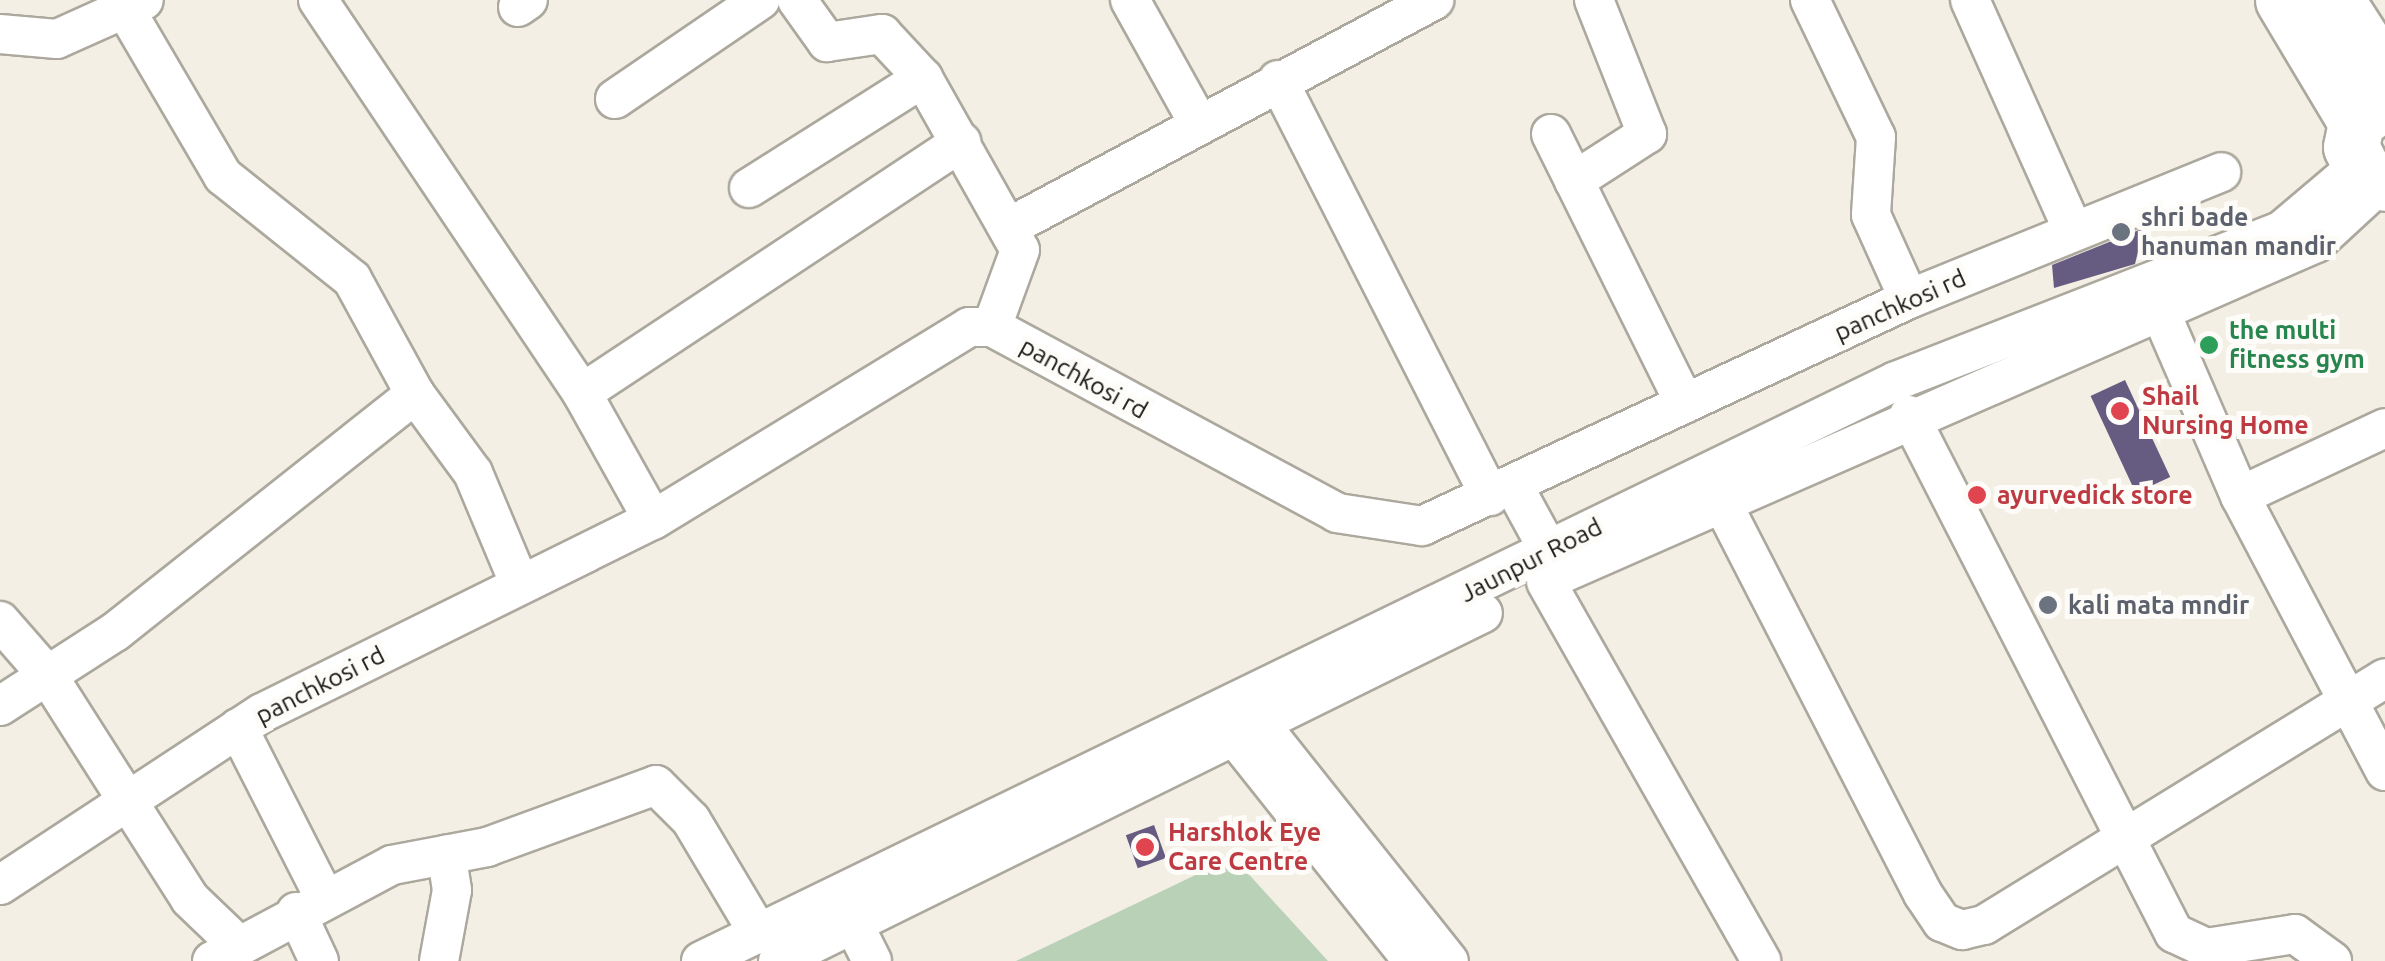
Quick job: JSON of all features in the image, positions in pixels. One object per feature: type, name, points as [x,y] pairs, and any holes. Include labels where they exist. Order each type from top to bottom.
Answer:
[{"type":"highway","points":[[2283,0],[2373,151]]},
{"type":"highway","points":[[2336,0],[2385,76]]},
{"type":"street","points":[[318,0],[582,393],[653,520]]},
{"type":"street","points":[[615,99],[760,0]]},
{"type":"street","points":[[797,0],[826,42],[882,34],[923,78],[1011,226],[1018,272],[992,327]]},
{"type":"street","points":[[1130,0],[1200,124]]},
{"type":"street","points":[[1011,226],[1278,80],[1435,0]]},
{"type":"street","points":[[1574,181],[1647,134],[1594,0]]},
{"type":"street","points":[[1810,0],[1876,137],[1871,215],[1909,299]]},
{"type":"street","points":[[1970,0],[2073,230]]},
{"type":"street","points":[[0,34],[56,39],[136,7],[223,176],[333,256],[415,394],[467,463],[520,585]]},
{"type":"street","points":[[749,188],[923,78]]},
{"type":"street","points":[[1278,80],[1760,961]]},
{"type":"street","points":[[1551,134],[1685,404]]},
{"type":"street","points":[[582,393],[961,142]]},
{"type":"street","name":"Jaunpur Road","points":[[701,961],[768,947],[1240,722],[1547,566],[1896,381],[2316,243],[2373,151]]},
{"type":"street","name":"panchkosi rd","points":[[0,884],[121,800],[238,728],[653,520],[945,339],[992,327],[1337,513],[1422,526],[1909,299],[2221,172]]},
{"type":"street","points":[[2154,298],[2240,496],[2385,771]]},
{"type":"street","name":"Jaunpur Road","points":[[1547,566],[1720,500],[2154,298]]},
{"type":"street","points":[[0,706],[224,549],[415,394]]},
{"type":"street","points":[[1909,415],[2164,919],[2189,946],[2295,934],[2332,961]]},
{"type":"street","points":[[2240,496],[2385,428]]},
{"type":"street","points":[[1720,500],[1942,922],[1984,926],[2121,833],[2385,678]]},
{"type":"street","points":[[0,621],[48,676],[121,800],[226,953],[310,904],[392,865],[446,854],[656,786],[691,820],[768,947]]},
{"type":"street","points":[[1240,722],[1413,961]]},
{"type":"street","points":[[1240,722],[1450,961]]},
{"type":"street","points":[[238,728],[310,904],[319,961]]},
{"type":"street","points":[[439,961],[452,890],[446,854]]},
{"type":"street","points":[[846,910],[872,961]]},
{"type":"green space","points":[[1233,857],[1328,961],[1016,961]]},
{"type":"building","name":"shri bade hanuman mandir","points":[[2144,228],[2135,264],[2054,288],[2052,265]]},
{"type":"building","points":[[2125,380],[2170,477],[2136,493],[2091,396]]},
{"type":"building","points":[[1154,825],[1166,858],[1138,868],[1126,835]]},
{"type":"place","name":"shri bade hanuman mandir","points":[[2121,232]]},
{"type":"place","name":"the multi fitness gym","points":[[2209,345]]},
{"type":"place","name":"Shail Nursing Home","points":[[2120,411]]},
{"type":"place","name":"ayurvedick store","points":[[1977,495]]},
{"type":"place","name":"kali mata mndir","points":[[2048,605]]},
{"type":"place","name":"Harshlok Eye Care Centre","points":[[1145,847]]}]
